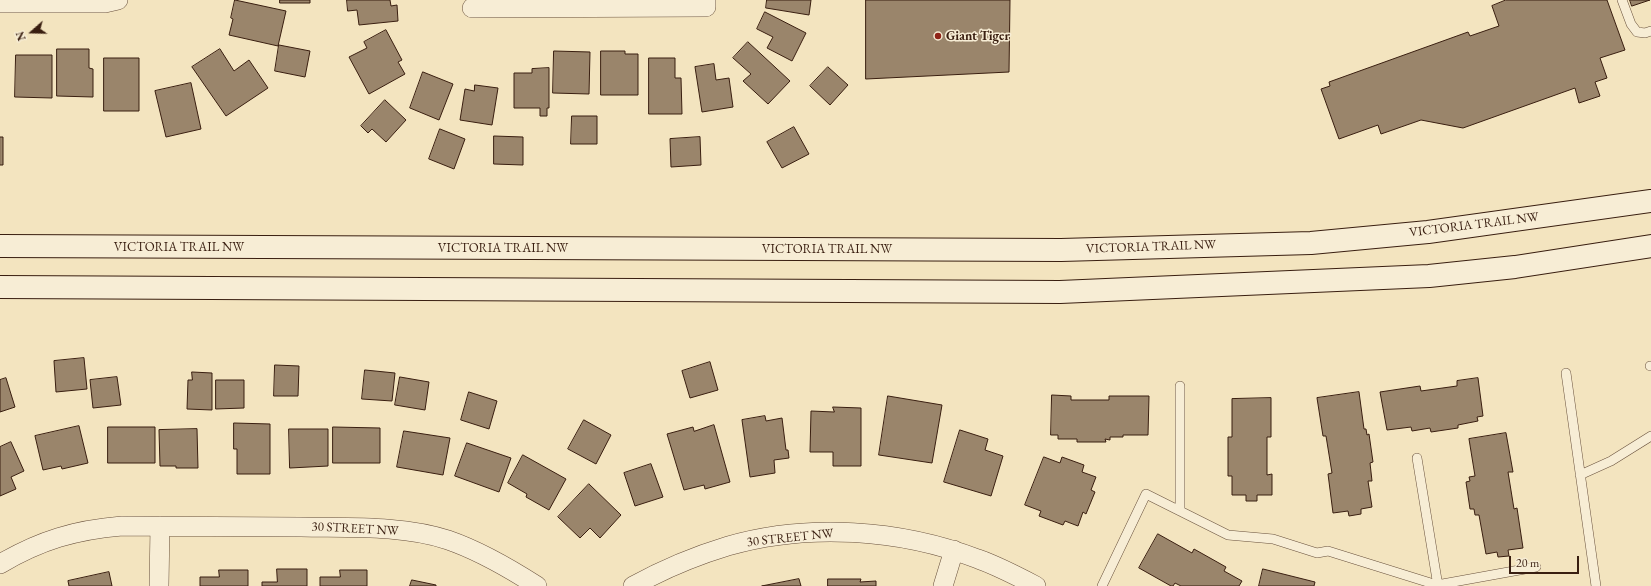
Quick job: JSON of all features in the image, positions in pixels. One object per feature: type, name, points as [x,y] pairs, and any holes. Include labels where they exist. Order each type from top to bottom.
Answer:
[{"type":"main road","name":"VICTORIA TRAIL NW","points":[[0,246],[1061,250],[1311,243],[1428,232],[1651,201]]},
{"type":"main road","points":[[0,287],[1060,292],[1429,276],[1515,267],[1651,246]]},
{"type":"street","points":[[0,2],[106,3],[118,0]]},
{"type":"street","points":[[472,8],[706,7],[706,0]]},
{"type":"street","name":"30 STREET NW","points":[[0,564],[21,552],[46,541],[74,532],[122,526],[357,528],[422,534],[448,540],[479,553],[537,586]]},
{"type":"street","points":[[159,586],[160,526]]},
{"type":"street","name":"30 STREET NW","points":[[633,586],[694,558],[728,546],[766,538],[842,532],[880,535],[919,541],[954,550],[1004,569],[1036,586]]},
{"type":"street","points":[[944,586],[954,550]]},
{"type":"lane","points":[[1622,0],[1631,24],[1637,32],[1645,33],[1651,31]]},
{"type":"lane","points":[[1566,372],[1596,586]]},
{"type":"lane","points":[[1180,386],[1180,511]]},
{"type":"lane","points":[[1580,475],[1611,461],[1651,436]]},
{"type":"lane","points":[[1417,458],[1438,585]]},
{"type":"lane","points":[[1102,586],[1146,494],[1228,535],[1273,539],[1317,552],[1328,551],[1438,585],[1536,567]]},
{"type":"building","points":[[235,0],[286,11],[278,46],[229,35],[233,19],[231,18]]},
{"type":"building","points":[[280,0],[310,0],[310,3],[280,3]]},
{"type":"building","points":[[347,0],[390,0],[391,6],[397,5],[398,21],[359,25],[357,10],[348,11]]},
{"type":"building","points":[[767,0],[811,0],[809,15],[766,8]]},
{"type":"building","name":"Giant Tiger","points":[[866,0],[1010,0],[1009,72],[866,79]]},
{"type":"building","points":[[1506,0],[1607,0],[1625,50],[1600,58],[1607,78],[1595,82],[1600,96],[1579,103],[1575,88],[1463,128],[1421,120],[1381,134],[1378,125],[1339,139],[1321,89],[1330,86],[1329,82],[1468,32],[1470,36],[1499,26],[1492,6]]},
{"type":"building","points":[[1630,0],[1650,0],[1632,6]]},
{"type":"building","points":[[765,12],[806,33],[792,61],[767,48],[773,37],[757,29]]},
{"type":"building","points":[[386,30],[402,60],[398,62],[405,74],[369,94],[349,57],[367,48],[364,42]]},
{"type":"building","points":[[748,42],[790,81],[768,104],[743,81],[751,74],[733,58]]},
{"type":"building","points":[[279,45],[310,51],[305,77],[275,71]]},
{"type":"building","points":[[57,49],[89,49],[89,68],[93,69],[93,97],[57,96]]},
{"type":"building","points":[[220,49],[234,71],[249,60],[268,88],[226,116],[192,67]]},
{"type":"building","points":[[554,51],[590,52],[589,94],[553,93]]},
{"type":"building","points":[[601,51],[625,51],[625,54],[638,54],[638,95],[601,95]]},
{"type":"building","points":[[16,55],[52,55],[52,98],[15,97]]},
{"type":"building","points":[[104,58],[139,58],[139,111],[104,111]]},
{"type":"building","points":[[649,58],[675,58],[675,78],[681,78],[682,114],[649,114]]},
{"type":"building","points":[[714,64],[716,80],[729,78],[733,107],[702,112],[695,67]]},
{"type":"building","points":[[828,67],[848,85],[830,105],[810,86]]},
{"type":"building","points":[[549,68],[549,108],[547,108],[547,116],[540,116],[540,108],[514,108],[514,73],[532,73],[532,69]]},
{"type":"building","points":[[423,72],[453,84],[439,120],[410,108]]},
{"type":"building","points":[[191,83],[201,129],[166,137],[155,91]]},
{"type":"building","points":[[475,85],[498,88],[492,125],[460,120],[465,89],[474,91]]},
{"type":"building","points":[[385,100],[406,120],[386,142],[372,129],[368,133],[361,126]]},
{"type":"building","points":[[572,116],[597,116],[597,144],[571,144]]},
{"type":"building","points":[[794,127],[809,154],[782,168],[767,142]]},
{"type":"building","points":[[440,129],[465,139],[454,169],[429,159]]},
{"type":"building","points":[[494,136],[523,137],[523,165],[494,164]]},
{"type":"building","points":[[0,137],[3,137],[3,165],[0,165]]},
{"type":"building","points":[[700,137],[701,165],[671,167],[670,139]]},
{"type":"building","points":[[84,358],[87,389],[56,392],[54,361]]},
{"type":"building","points":[[710,362],[718,390],[690,398],[682,371]]},
{"type":"building","points":[[275,365],[299,366],[298,396],[274,396]]},
{"type":"building","points":[[365,370],[395,373],[392,401],[362,399]]},
{"type":"building","points":[[192,372],[212,373],[212,410],[187,409],[188,380],[192,380]]},
{"type":"building","points":[[117,377],[121,405],[93,408],[90,380]]},
{"type":"building","points":[[400,377],[429,382],[425,410],[395,405]]},
{"type":"building","points":[[6,378],[15,407],[0,412],[0,380]]},
{"type":"building","points":[[1478,378],[1483,416],[1477,417],[1478,421],[1458,425],[1458,428],[1431,432],[1430,428],[1412,431],[1411,427],[1387,430],[1380,392],[1420,386],[1421,391],[1457,386],[1457,381]]},
{"type":"building","points":[[216,380],[244,380],[244,408],[216,409]]},
{"type":"building","points":[[469,392],[497,401],[489,429],[461,420]]},
{"type":"building","points":[[1359,392],[1364,429],[1366,429],[1367,435],[1369,434],[1373,462],[1370,463],[1372,481],[1368,481],[1372,507],[1361,509],[1361,514],[1349,516],[1348,511],[1333,513],[1328,474],[1332,473],[1326,436],[1323,436],[1317,398]]},
{"type":"building","points":[[1052,395],[1071,396],[1071,400],[1109,400],[1109,396],[1149,396],[1148,435],[1123,435],[1123,437],[1110,437],[1110,440],[1105,439],[1106,442],[1077,442],[1077,439],[1058,439],[1058,435],[1051,435]]},
{"type":"building","points":[[888,396],[942,405],[932,463],[879,455]]},
{"type":"building","points":[[1271,398],[1271,437],[1267,437],[1267,475],[1272,474],[1272,495],[1257,495],[1257,501],[1246,501],[1246,495],[1232,495],[1232,476],[1228,476],[1228,437],[1232,437],[1232,399]]},
{"type":"building","points":[[833,407],[861,408],[861,466],[833,466],[833,452],[810,452],[811,411],[834,412]]},
{"type":"building","points":[[765,416],[766,421],[782,418],[786,450],[788,450],[789,458],[774,460],[775,473],[750,477],[742,420]]},
{"type":"building","points":[[584,420],[611,435],[596,464],[568,449]]},
{"type":"building","points":[[234,423],[270,424],[270,474],[237,474],[237,449],[234,449]]},
{"type":"building","points":[[714,425],[730,482],[705,489],[704,485],[684,490],[667,434],[693,427],[694,431]]},
{"type":"building","points":[[79,426],[88,463],[62,469],[61,466],[43,470],[35,436]]},
{"type":"building","points":[[108,427],[155,427],[155,463],[108,463]]},
{"type":"building","points":[[333,427],[380,428],[380,463],[333,463]]},
{"type":"building","points":[[197,429],[198,468],[160,466],[159,430]]},
{"type":"building","points":[[289,429],[328,429],[328,466],[290,468]]},
{"type":"building","points":[[960,430],[988,439],[985,450],[1003,456],[991,496],[944,482]]},
{"type":"building","points":[[404,431],[450,438],[443,475],[397,467]]},
{"type":"building","points":[[1506,433],[1513,472],[1508,472],[1514,509],[1517,508],[1523,548],[1508,550],[1509,556],[1498,557],[1497,552],[1486,554],[1479,515],[1475,515],[1474,509],[1470,509],[1466,482],[1470,481],[1469,477],[1475,476],[1469,439]]},
{"type":"building","points":[[11,442],[24,471],[11,477],[16,489],[0,496],[0,447]]},
{"type":"building","points":[[467,443],[511,458],[499,492],[455,476]]},
{"type":"building","points":[[523,455],[566,479],[549,510],[526,497],[527,494],[508,483]]},
{"type":"building","points":[[1044,457],[1060,463],[1062,457],[1084,465],[1082,472],[1096,477],[1091,490],[1095,492],[1086,514],[1083,512],[1078,526],[1065,521],[1063,525],[1039,516],[1041,511],[1025,505]]},
{"type":"building","points":[[651,464],[663,497],[635,506],[624,473]]},
{"type":"building","points":[[589,484],[621,515],[600,538],[590,528],[580,538],[558,517]]},
{"type":"building","points":[[1158,534],[1192,553],[1194,549],[1226,567],[1224,571],[1242,581],[1239,586],[1181,586],[1175,583],[1171,586],[1139,568]]},
{"type":"building","points":[[277,569],[307,569],[307,586],[262,586],[262,582],[277,582]]},
{"type":"building","points":[[1263,569],[1315,582],[1314,586],[1259,586]]},
{"type":"building","points":[[219,570],[248,570],[248,586],[200,586],[200,577],[219,577]]},
{"type":"building","points":[[340,570],[367,570],[367,586],[320,586],[320,577],[340,577]]},
{"type":"building","points":[[109,572],[112,586],[69,586],[68,581]]},
{"type":"building","points":[[799,579],[801,586],[762,586]]},
{"type":"building","points":[[828,579],[861,579],[860,582],[876,581],[876,586],[828,586]]},
{"type":"building","points":[[412,580],[436,585],[436,586],[410,586]]},
{"type":"place","name":"Giant Tiger","points":[[938,36]]}]
